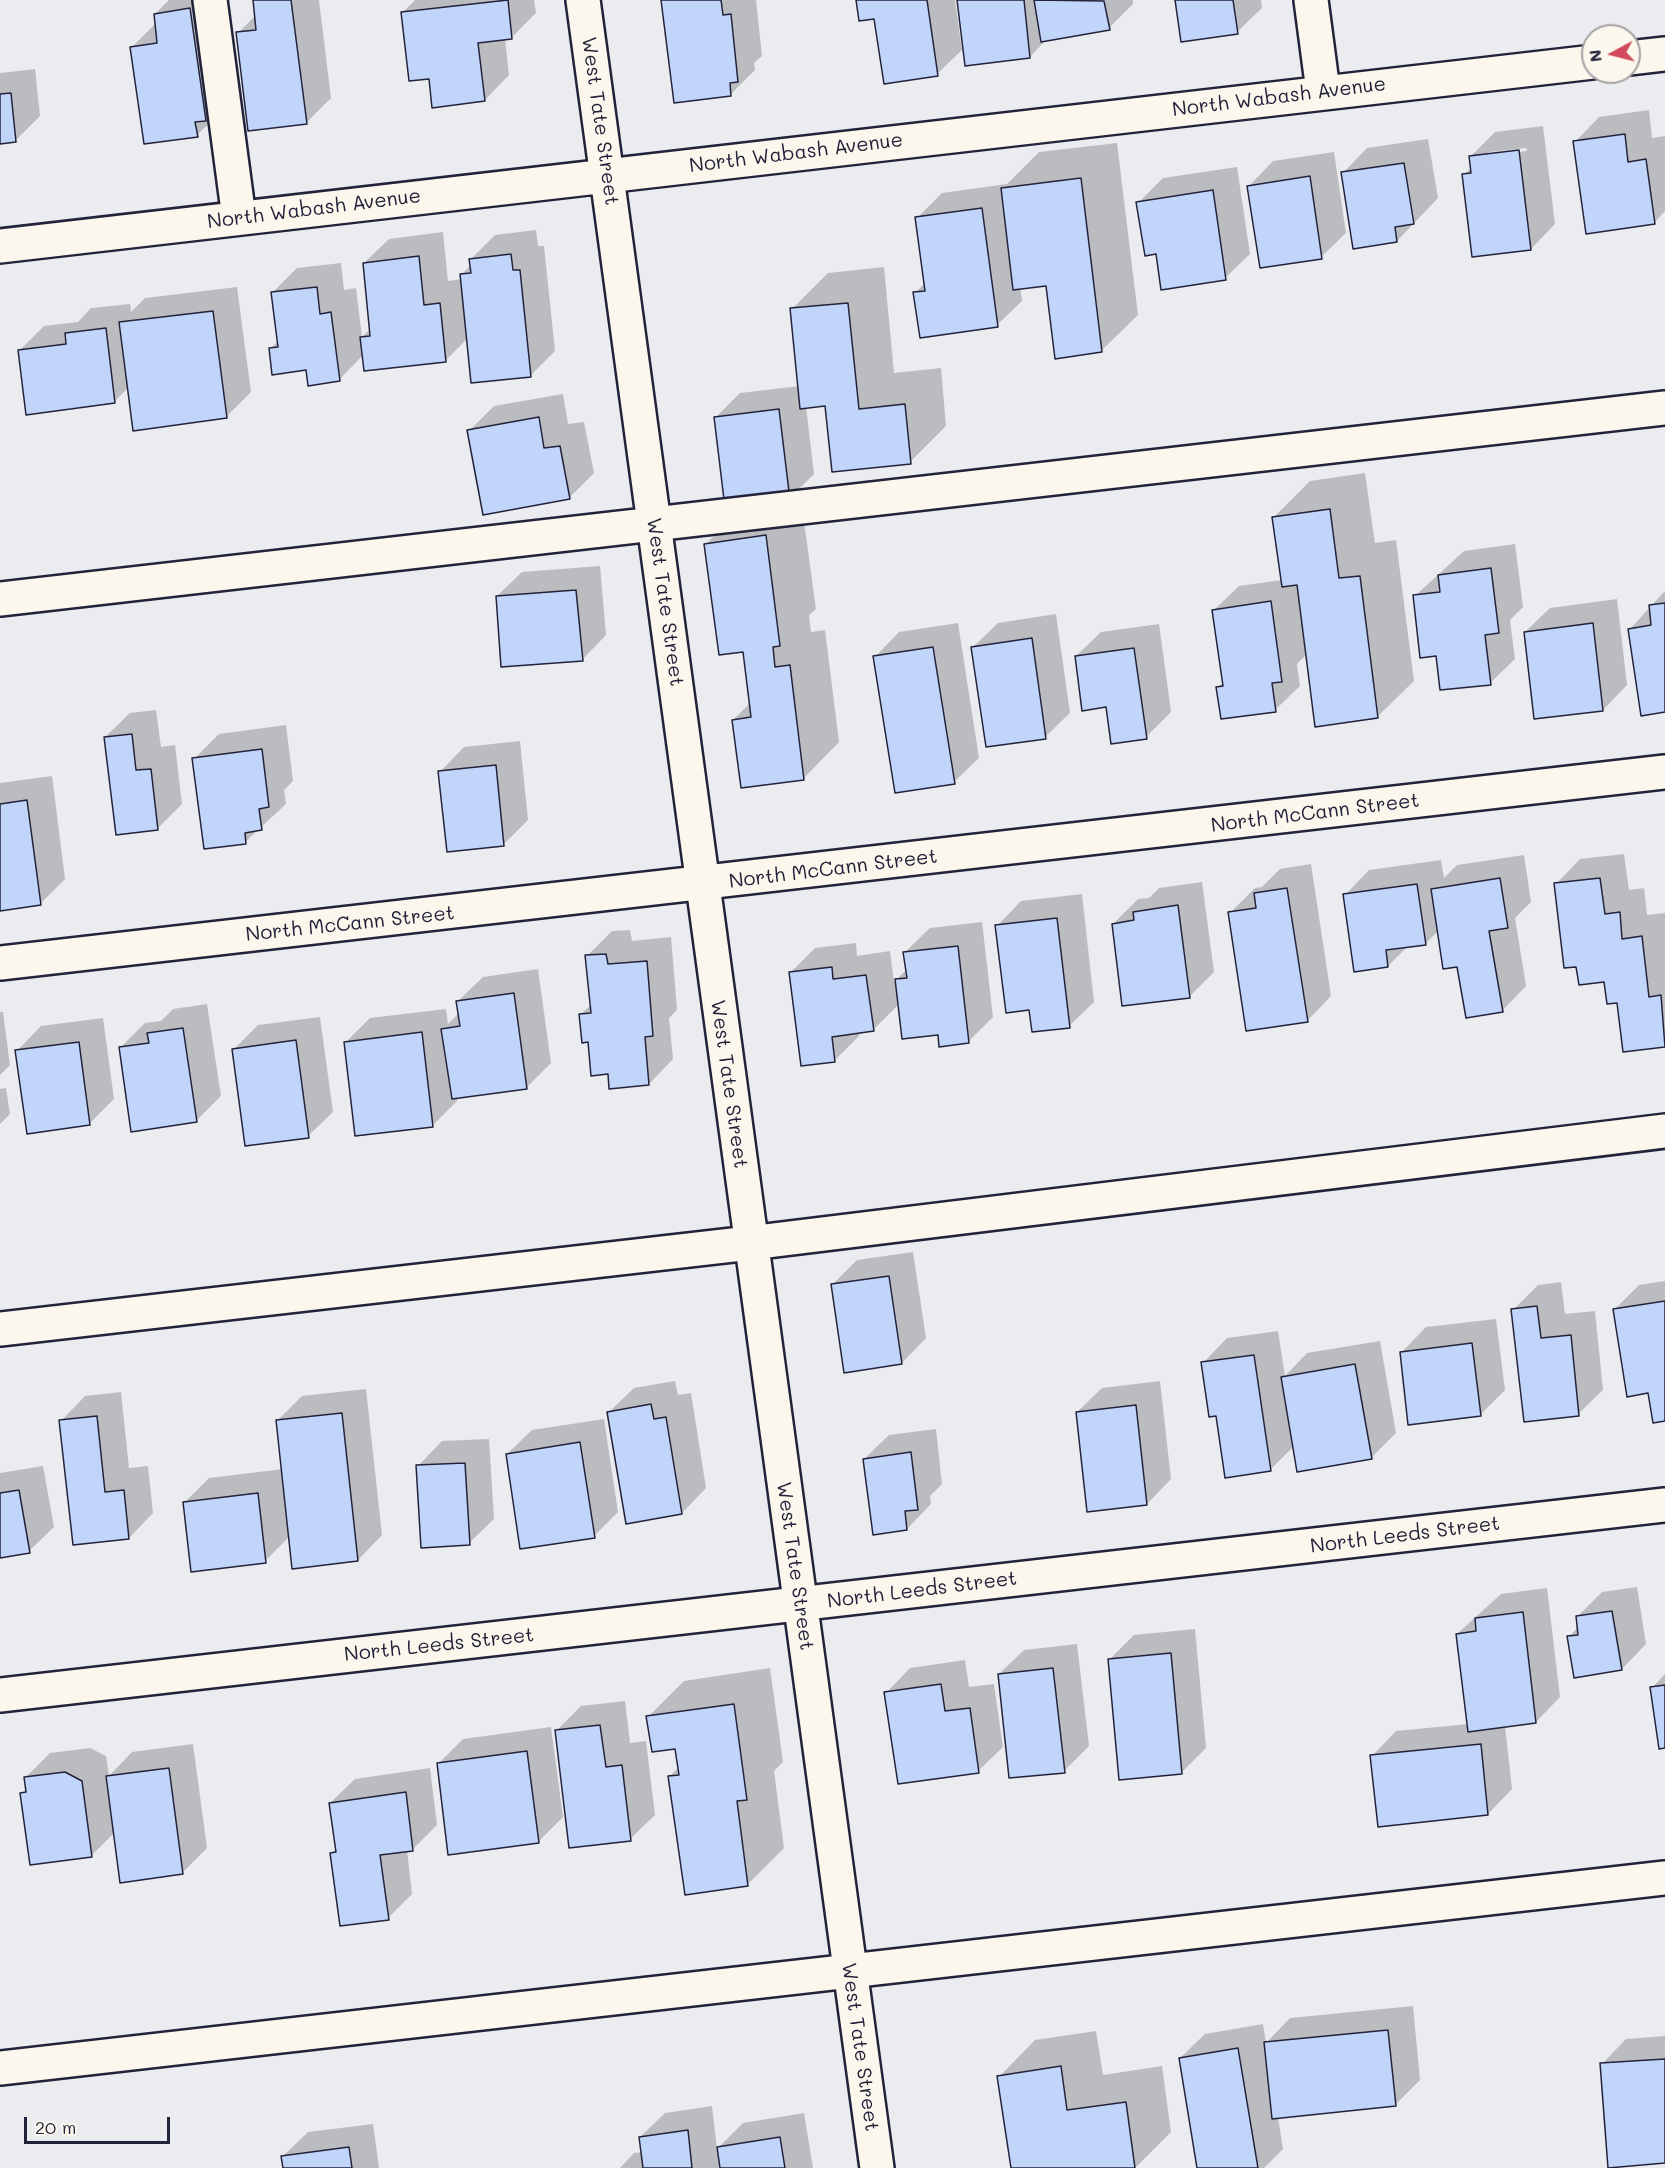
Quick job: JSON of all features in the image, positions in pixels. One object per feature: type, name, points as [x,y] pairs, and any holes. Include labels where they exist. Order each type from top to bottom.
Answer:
[{"type":"street","points":[[210,0],[239,218]]},
{"type":"street","name":"West Tate Street","points":[[583,0],[877,2168]]},
{"type":"street","points":[[1311,0],[1323,92]]},
{"type":"street","points":[[1641,57],[1665,54]]},
{"type":"street","name":"North Wabash Avenue","points":[[0,246],[1581,63]]},
{"type":"street","points":[[0,599],[1665,408]]},
{"type":"street","name":"North McCann Street","points":[[0,963],[1665,772]]},
{"type":"street","points":[[0,1329],[750,1243],[1665,1131]]},
{"type":"street","name":"North Leeds Street","points":[[0,1695],[1665,1505]]},
{"type":"street","points":[[0,2068],[1665,1878]]},
{"type":"building","points":[[253,0],[291,0],[307,124],[248,131],[236,32],[256,30]]},
{"type":"building","points":[[508,0],[512,39],[478,43],[485,101],[432,108],[429,79],[409,81],[401,12]]},
{"type":"building","points":[[661,0],[721,0],[723,15],[731,14],[738,82],[730,83],[731,96],[674,103]]},
{"type":"building","points":[[856,0],[927,0],[938,76],[884,84],[874,19],[859,21]]},
{"type":"building","points":[[957,0],[1024,0],[1030,58],[965,66]]},
{"type":"building","points":[[1034,0],[1104,1],[1110,30],[1041,42]]},
{"type":"building","points":[[1175,0],[1233,0],[1238,34],[1181,42]]},
{"type":"building","points":[[190,8],[206,121],[195,122],[198,137],[144,144],[130,47],[157,43],[154,14]]},
{"type":"building","points":[[11,93],[16,142],[0,144],[0,94]]},
{"type":"building","points":[[1625,134],[1628,162],[1646,159],[1655,224],[1586,234],[1573,141]]},
{"type":"building","points":[[1519,150],[1531,250],[1472,257],[1462,174],[1471,173],[1469,156]]},
{"type":"building","points":[[1404,163],[1414,224],[1395,227],[1397,242],[1353,249],[1341,172]]},
{"type":"building","points":[[1310,176],[1322,259],[1260,268],[1247,186]]},
{"type":"building","points":[[1081,178],[1102,352],[1055,359],[1046,286],[1013,290],[1001,188]]},
{"type":"building","points":[[1213,190],[1226,280],[1161,290],[1156,254],[1145,256],[1136,202]]},
{"type":"building","points":[[982,208],[998,327],[920,338],[913,292],[925,291],[915,217]]},
{"type":"building","points":[[511,254],[513,270],[520,270],[531,377],[471,383],[460,274],[471,273],[469,259]]},
{"type":"building","points":[[419,256],[424,305],[440,303],[446,362],[364,371],[360,337],[370,336],[363,263]]},
{"type":"building","points":[[317,287],[320,314],[331,312],[340,381],[308,386],[306,370],[272,375],[269,348],[278,347],[271,292]]},
{"type":"building","points":[[848,303],[859,409],[905,404],[911,464],[832,472],[825,406],[800,409],[790,308]]},
{"type":"building","points":[[213,311],[227,418],[133,431],[119,322]]},
{"type":"building","points":[[106,328],[115,403],[26,415],[18,350],[66,344],[65,333]]},
{"type":"building","points":[[779,409],[790,500],[725,508],[714,417]]},
{"type":"building","points":[[539,417],[544,448],[560,446],[570,499],[483,515],[467,430]]},
{"type":"building","points":[[1330,509],[1339,578],[1360,576],[1378,718],[1315,727],[1297,585],[1282,587],[1272,517]]},
{"type":"building","points":[[766,535],[780,646],[773,647],[775,667],[790,665],[804,780],[741,788],[732,720],[751,717],[743,652],[719,655],[704,544]]},
{"type":"building","points":[[1491,568],[1499,633],[1485,635],[1491,685],[1440,690],[1436,656],[1420,658],[1413,595],[1440,592],[1438,575]]},
{"type":"building","points":[[576,590],[583,661],[501,667],[496,596]]},
{"type":"building","points":[[1271,601],[1282,682],[1272,683],[1276,712],[1221,719],[1216,687],[1223,686],[1212,610]]},
{"type":"building","points":[[1665,603],[1665,712],[1641,716],[1628,629],[1651,625],[1649,605]]},
{"type":"building","points":[[1593,623],[1603,711],[1534,719],[1524,632]]},
{"type":"building","points":[[1032,638],[1046,739],[986,747],[971,647]]},
{"type":"building","points":[[933,647],[955,784],[895,793],[873,656]]},
{"type":"building","points":[[1134,648],[1147,739],[1111,744],[1106,707],[1082,711],[1075,656]]},
{"type":"building","points":[[132,734],[136,770],[151,769],[158,830],[116,835],[104,737]]},
{"type":"building","points":[[262,749],[269,807],[259,809],[262,830],[245,833],[246,844],[204,849],[192,758]]},
{"type":"building","points":[[496,765],[504,846],[447,852],[438,771]]},
{"type":"building","points":[[27,800],[41,905],[0,911],[0,804]]},
{"type":"building","points":[[1500,878],[1508,928],[1489,931],[1503,1012],[1466,1018],[1457,967],[1443,969],[1431,889]]},
{"type":"building","points":[[1600,878],[1605,914],[1620,912],[1622,939],[1642,936],[1649,997],[1661,995],[1665,1047],[1623,1052],[1617,1003],[1607,1004],[1604,982],[1579,985],[1576,967],[1564,968],[1554,883]]},
{"type":"building","points":[[1417,884],[1426,945],[1386,950],[1388,967],[1354,972],[1343,894]]},
{"type":"building","points":[[1287,888],[1308,1022],[1246,1031],[1228,912],[1256,908],[1254,893]]},
{"type":"building","points":[[1178,905],[1190,998],[1122,1006],[1112,924],[1134,920],[1133,912]]},
{"type":"building","points":[[1057,918],[1070,1028],[1032,1032],[1029,1010],[1006,1013],[995,925]]},
{"type":"building","points":[[958,946],[969,1043],[939,1047],[938,1035],[902,1039],[895,979],[907,978],[903,952]]},
{"type":"building","points":[[606,954],[608,964],[647,961],[653,1036],[645,1037],[649,1085],[609,1089],[608,1074],[591,1076],[588,1042],[582,1043],[579,1014],[591,1013],[585,955]]},
{"type":"building","points":[[832,967],[833,979],[866,975],[874,1031],[832,1037],[835,1062],[801,1066],[789,972]]},
{"type":"building","points":[[514,993],[527,1089],[452,1099],[441,1029],[460,1026],[456,1001]]},
{"type":"building","points":[[183,1028],[197,1122],[131,1132],[119,1047],[149,1043],[147,1033]]},
{"type":"building","points":[[422,1032],[433,1127],[355,1136],[344,1042]]},
{"type":"building","points":[[296,1040],[309,1138],[245,1146],[232,1049]]},
{"type":"building","points":[[79,1042],[90,1125],[27,1134],[15,1050]]},
{"type":"building","points":[[889,1276],[902,1364],[844,1373],[831,1284]]},
{"type":"building","points":[[1665,1301],[1665,1421],[1653,1423],[1648,1393],[1627,1397],[1613,1309]]},
{"type":"building","points":[[1537,1306],[1541,1338],[1571,1335],[1579,1416],[1524,1422],[1511,1309]]},
{"type":"building","points":[[1472,1343],[1481,1416],[1408,1425],[1400,1352]]},
{"type":"building","points":[[1254,1355],[1271,1471],[1225,1478],[1216,1416],[1209,1417],[1201,1362]]},
{"type":"building","points":[[1355,1364],[1372,1459],[1297,1472],[1281,1377]]},
{"type":"building","points":[[651,1404],[654,1419],[666,1417],[682,1514],[626,1524],[607,1412]]},
{"type":"building","points":[[1136,1405],[1147,1505],[1087,1512],[1076,1412]]},
{"type":"building","points":[[342,1413],[358,1561],[292,1569],[276,1420]]},
{"type":"building","points":[[97,1416],[105,1492],[124,1490],[129,1539],[73,1545],[59,1420]]},
{"type":"building","points":[[580,1442],[595,1538],[520,1549],[506,1454]]},
{"type":"building","points":[[911,1452],[918,1510],[905,1511],[907,1530],[873,1535],[863,1459]]},
{"type":"building","points":[[465,1463],[470,1545],[421,1548],[416,1465]]},
{"type":"building","points":[[19,1490],[30,1553],[0,1558],[0,1493]]},
{"type":"building","points":[[258,1493],[266,1563],[191,1572],[183,1502]]},
{"type":"building","points":[[1612,1611],[1622,1670],[1574,1678],[1567,1636],[1578,1635],[1576,1616]]},
{"type":"building","points":[[1523,1612],[1536,1723],[1468,1732],[1456,1634],[1476,1631],[1475,1618]]},
{"type":"building","points":[[1171,1653],[1182,1774],[1119,1780],[1108,1659]]},
{"type":"building","points":[[1053,1668],[1065,1773],[1009,1778],[998,1674]]},
{"type":"building","points":[[941,1684],[945,1711],[970,1708],[979,1773],[898,1784],[884,1692]]},
{"type":"building","points":[[1665,1685],[1665,1748],[1659,1749],[1650,1687]]},
{"type":"building","points":[[734,1704],[747,1800],[737,1801],[748,1886],[685,1895],[668,1776],[679,1775],[675,1749],[652,1752],[646,1716]]},
{"type":"building","points":[[600,1725],[606,1767],[622,1765],[631,1841],[569,1848],[555,1730]]},
{"type":"building","points":[[1481,1744],[1488,1815],[1378,1827],[1370,1755]]},
{"type":"building","points":[[527,1751],[539,1843],[448,1855],[437,1763]]},
{"type":"building","points":[[169,1768],[183,1874],[120,1883],[106,1776]]},
{"type":"building","points":[[65,1772],[82,1781],[92,1857],[30,1865],[20,1793],[26,1792],[24,1777]]},
{"type":"building","points":[[406,1792],[413,1851],[380,1855],[389,1920],[340,1926],[330,1853],[336,1852],[329,1803]]},
{"type":"building","points":[[1388,2030],[1396,2106],[1272,2119],[1264,2042]]},
{"type":"building","points":[[1238,2048],[1258,2168],[1197,2168],[1179,2058]]},
{"type":"building","points":[[1665,2059],[1665,2163],[1608,2168],[1600,2063]]},
{"type":"building","points":[[1061,2066],[1067,2110],[1126,2102],[1135,2168],[1011,2168],[997,2076]]},
{"type":"building","points":[[688,2130],[692,2168],[643,2168],[639,2137]]},
{"type":"building","points":[[780,2137],[785,2168],[720,2168],[717,2147]]},
{"type":"building","points":[[349,2147],[352,2168],[283,2168],[281,2156]]}]
